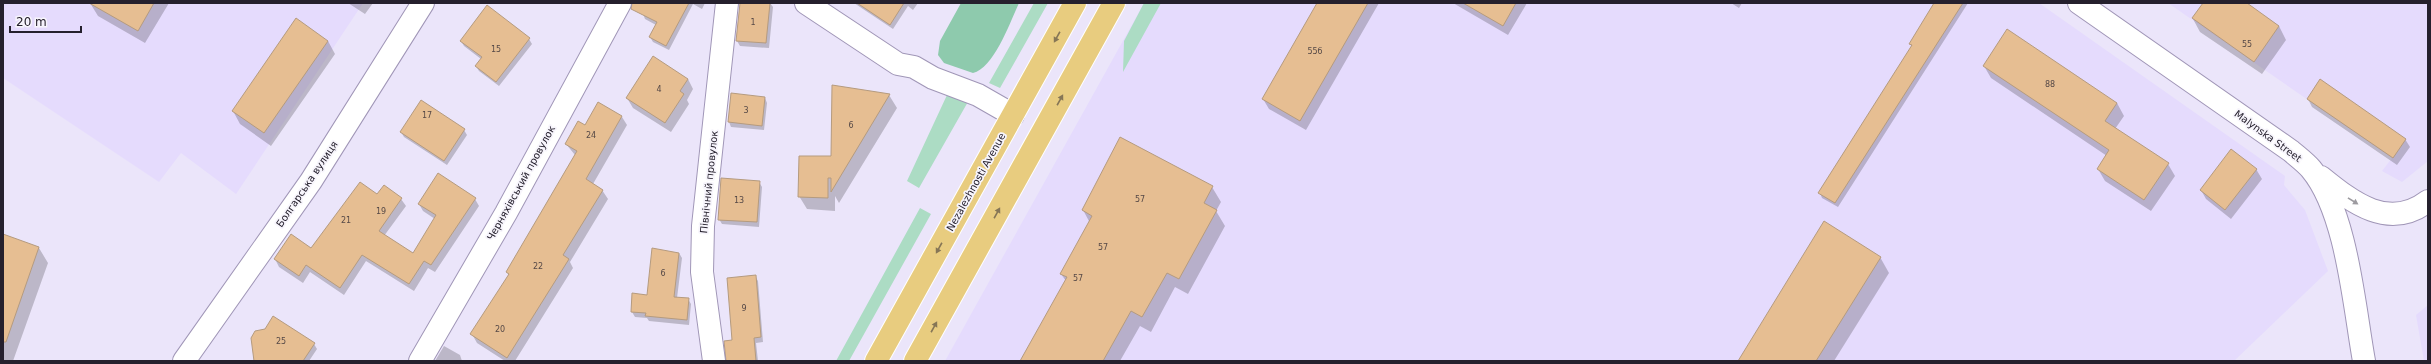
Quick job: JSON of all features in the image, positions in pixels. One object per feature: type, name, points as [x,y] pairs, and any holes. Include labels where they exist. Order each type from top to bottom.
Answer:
[{"type":"main road","name":"Nezalezhnosti Avenue","points":[[876,361],[1075,3]]},
{"type":"main road","points":[[915,361],[1114,3]]},
{"type":"street","name":"Болгарська вулиця","points":[[184,361],[311,181],[423,3]]},
{"type":"street","name":"Черняхівський провулок","points":[[420,361],[506,213],[620,3]]},
{"type":"street","name":"Північний провулок","points":[[714,361],[702,272],[703,226],[727,3]]},
{"type":"street","points":[[806,3],[898,64],[914,67],[933,78],[978,95],[1013,115]]},
{"type":"street","name":"Malynska Street","points":[[2079,3],[2291,151],[2311,169],[2326,191],[2340,230],[2364,361]]},
{"type":"street","points":[[2311,169],[2342,194],[2379,213],[2393,216],[2409,212],[2428,201]]},
{"type":"shaded area","points":[[3,3],[363,3],[236,194],[181,153],[159,182],[3,78]]},
{"type":"shaded area","points":[[1144,3],[2039,3],[2285,176],[2284,185],[2305,210],[2328,271],[2234,361],[945,361]]},
{"type":"shaded area","points":[[2168,3],[2428,3],[2428,161],[2402,182],[2382,171],[2392,158]]},
{"type":"shaded area","points":[[2428,305],[2428,361],[2424,361],[2416,315]]},
{"type":"green space","points":[[961,3],[1019,3],[994,54],[988,63],[973,73],[944,63],[938,55],[940,41]]},
{"type":"green space","points":[[1034,3],[1048,3],[1000,88],[989,83]]},
{"type":"green space","points":[[1144,3],[1161,3],[1123,72],[1124,41]]},
{"type":"green space","points":[[947,95],[969,100],[919,188],[907,181]]},
{"type":"green space","points":[[920,208],[931,214],[849,361],[836,361]]},
{"type":"building","points":[[89,3],[154,3],[138,31]]},
{"type":"building","points":[[632,3],[689,3],[666,46],[649,37],[657,22],[631,9]]},
{"type":"building","points":[[740,3],[770,3],[766,43],[736,41]]},
{"type":"building","points":[[857,3],[904,3],[890,25]]},
{"type":"building","points":[[1317,3],[1368,3],[1300,121],[1262,99]]},
{"type":"building","points":[[1463,3],[1516,3],[1503,26]]},
{"type":"building","points":[[1934,3],[1963,3],[1835,203],[1818,193],[1912,45],[1909,44]]},
{"type":"building","points":[[2203,3],[2247,3],[2279,26],[2254,62],[2192,18]]},
{"type":"building","points":[[487,5],[530,38],[496,82],[475,66],[482,57],[460,41]]},
{"type":"building","points":[[296,18],[328,41],[264,133],[232,111]]},
{"type":"building","points":[[2007,29],[2117,103],[2105,121],[2169,163],[2144,200],[2097,169],[2109,150],[1983,66]]},
{"type":"building","points":[[653,56],[688,79],[680,91],[684,94],[665,123],[626,98]]},
{"type":"building","points":[[2320,79],[2406,139],[2393,158],[2307,99]]},
{"type":"building","points":[[832,85],[890,94],[831,192],[831,178],[828,178],[828,198],[798,197],[799,156],[831,156]]},
{"type":"building","points":[[731,93],[765,97],[762,126],[728,122]]},
{"type":"building","points":[[421,100],[465,129],[444,161],[400,132]]},
{"type":"building","points":[[598,102],[622,116],[586,179],[603,190],[563,255],[569,259],[507,358],[470,334],[509,274],[506,272],[577,151],[565,144],[578,121],[585,125]]},
{"type":"building","points":[[1120,137],[1213,186],[1204,203],[1217,210],[1179,279],[1167,273],[1142,317],[1131,311],[1103,361],[1020,361],[1067,277],[1060,274],[1092,216],[1082,210]]},
{"type":"building","points":[[2231,149],[2257,169],[2225,210],[2200,190]]},
{"type":"building","points":[[438,173],[476,198],[431,265],[424,261],[409,284],[362,255],[340,288],[306,265],[299,276],[274,259],[291,234],[311,248],[360,182],[377,194],[384,185],[402,198],[379,231],[413,253],[436,215],[418,204]]},
{"type":"building","points":[[721,178],[760,181],[757,222],[718,220]]},
{"type":"building","points":[[1824,221],[1881,257],[1816,361],[1738,361]]},
{"type":"building","points":[[3,234],[39,247],[6,342],[3,342]]},
{"type":"building","points":[[652,248],[679,253],[674,297],[689,298],[687,320],[645,316],[646,313],[631,312],[632,293],[647,295]]},
{"type":"building","points":[[756,275],[761,337],[754,338],[756,361],[726,361],[724,341],[732,340],[727,278]]},
{"type":"building","points":[[273,316],[315,343],[303,361],[254,361],[251,338],[255,331],[265,329]]}]
